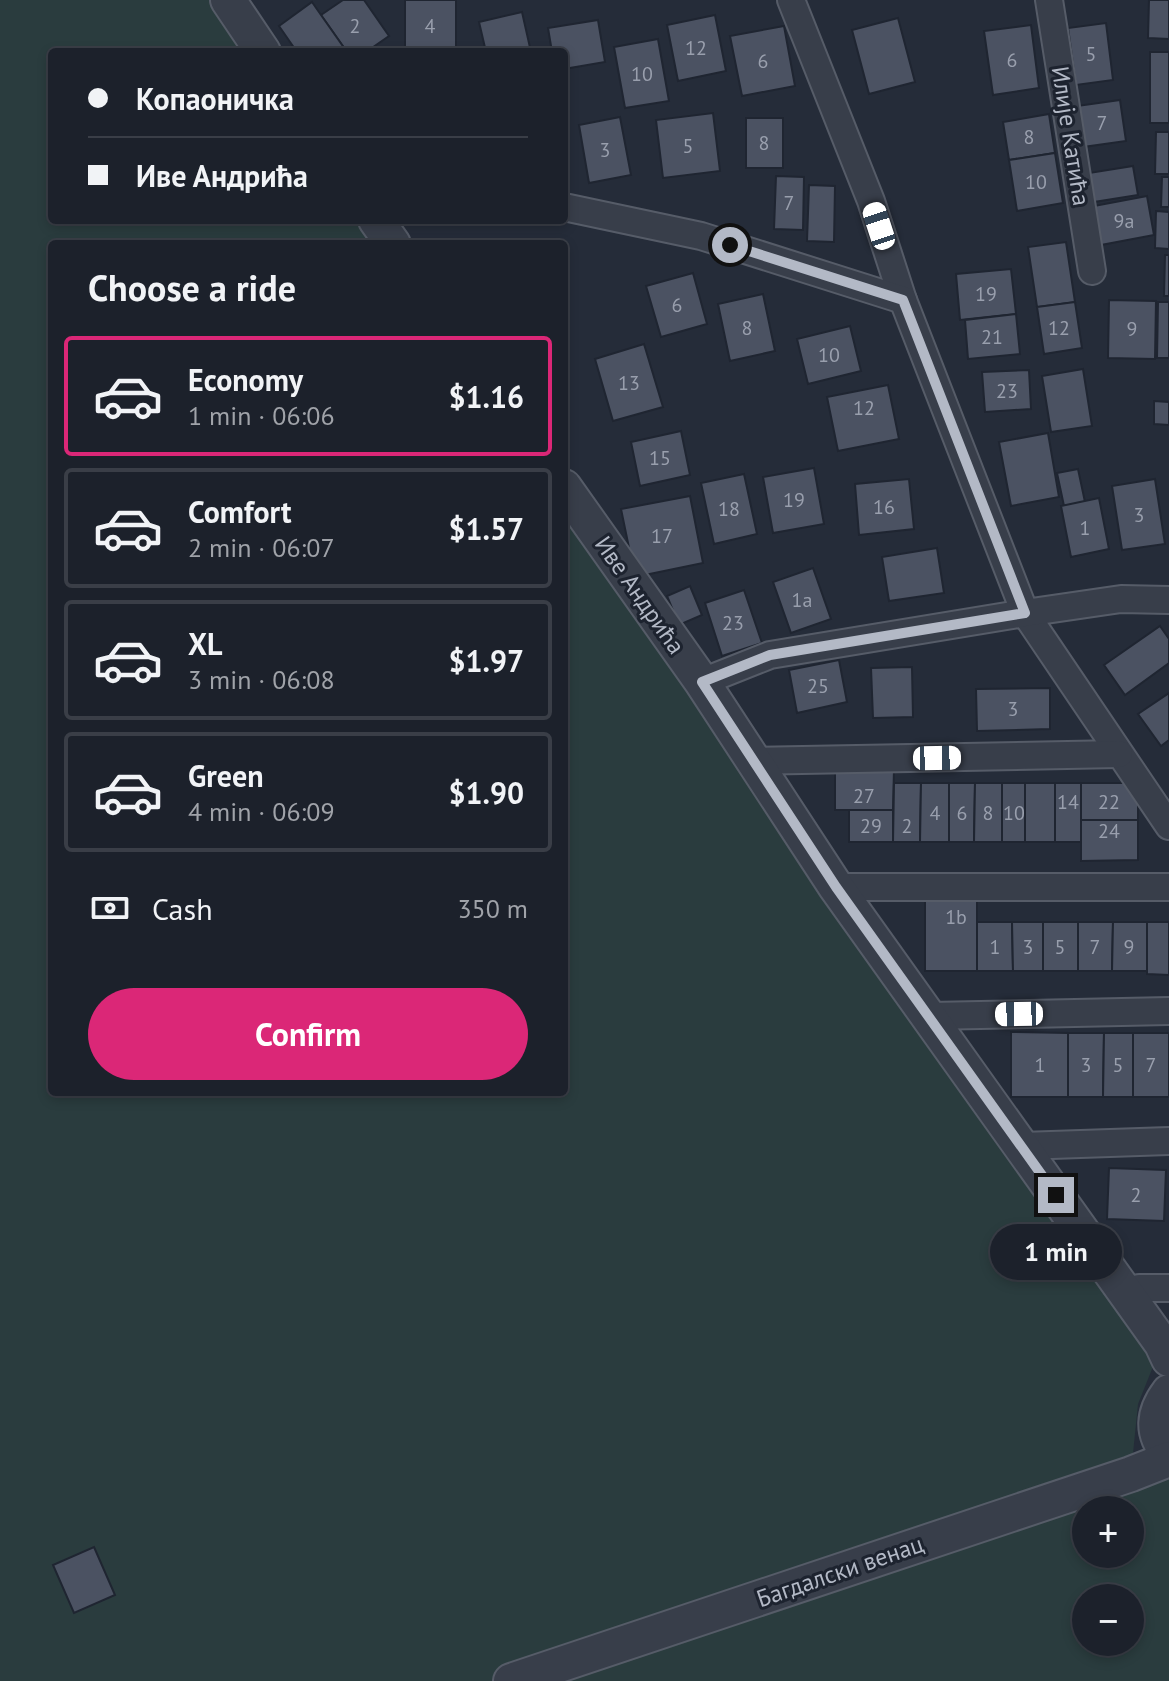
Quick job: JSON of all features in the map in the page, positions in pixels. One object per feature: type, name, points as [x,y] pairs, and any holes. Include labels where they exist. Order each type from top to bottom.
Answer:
[{"type":"street","points":[[228,0],[260,48]]},
{"type":"street","points":[[791,0],[871,201],[903,300],[1025,613],[1169,826]]},
{"type":"street","name":"Илије Катића","points":[[1049,0],[1092,271]]},
{"type":"street","points":[[568,208],[701,236],[903,300]]},
{"type":"street","name":"Иве Андрића","points":[[568,493],[702,682],[836,887],[1162,1344],[1169,1359]]},
{"type":"street","points":[[702,682],[770,655],[1121,599],[1169,600]]},
{"type":"street","points":[[754,761],[1119,754]]},
{"type":"street","points":[[836,887],[1169,887]]},
{"type":"street","points":[[930,1016],[1169,1011]]},
{"type":"street","points":[[1022,1146],[1169,1141]]},
{"type":"street","points":[[1126,1293],[1139,1288],[1169,1288]]},
{"type":"street","points":[[1169,1392],[1160,1403],[1156,1417],[1157,1432],[1169,1456]]},
{"type":"street","name":"Багдалски венац","points":[[511,1681],[1131,1474],[1169,1456]]},
{"type":"shaded area","points":[[0,0],[228,0],[260,48],[48,48],[48,224],[379,224],[390,240],[48,240],[48,1096],[568,1096],[568,493],[1162,1344],[1138,1404],[1131,1473],[1169,1466],[1169,1681],[0,1681]]},
{"type":"building","points":[[343,0],[364,0],[389,36],[372,48],[344,48],[321,15]]},
{"type":"building","points":[[405,0],[456,0],[456,48],[405,48]]},
{"type":"building","points":[[1149,0],[1169,0],[1169,39],[1148,38]]},
{"type":"building","points":[[312,2],[344,48],[294,48],[279,26]]},
{"type":"building","points":[[522,12],[530,48],[485,48],[479,22]]},
{"type":"building","points":[[715,15],[726,71],[678,81],[667,25]]},
{"type":"building","points":[[898,18],[915,82],[869,94],[852,30]]},
{"type":"building","points":[[598,20],[605,62],[568,68],[568,48],[551,48],[548,28]]},
{"type":"building","points":[[1106,23],[1113,80],[1076,85],[1068,28]]},
{"type":"building","points":[[1031,25],[1039,88],[993,95],[984,31]]},
{"type":"building","points":[[784,26],[795,86],[742,96],[730,36]]},
{"type":"building","points":[[658,39],[669,101],[625,108],[614,47]]},
{"type":"building","points":[[1150,52],[1169,52],[1169,123],[1150,123]]},
{"type":"building","points":[[1120,100],[1126,141],[1083,147],[1077,106]]},
{"type":"building","points":[[713,113],[720,171],[663,178],[656,120]]},
{"type":"building","points":[[1049,114],[1055,153],[1009,160],[1003,122]]},
{"type":"building","points":[[620,117],[631,175],[589,183],[579,125]]},
{"type":"building","points":[[746,118],[783,118],[783,168],[746,168]]},
{"type":"building","points":[[1156,132],[1169,132],[1169,174],[1155,174]]},
{"type":"building","points":[[1055,153],[1063,203],[1017,211],[1009,160]]},
{"type":"building","points":[[1133,166],[1138,195],[1094,202],[1089,173]]},
{"type":"building","points":[[776,176],[804,177],[803,230],[774,229]]},
{"type":"building","points":[[1162,177],[1169,177],[1169,207],[1161,207]]},
{"type":"building","points":[[809,185],[835,186],[834,242],[807,241]]},
{"type":"building","points":[[1147,196],[1154,235],[1101,245],[1094,206]]},
{"type":"building","points":[[1156,211],[1169,212],[1169,249],[1155,248]]},
{"type":"building","points":[[1066,242],[1075,302],[1037,307],[1028,247]]},
{"type":"building","points":[[1165,255],[1169,255],[1169,296],[1164,296]]},
{"type":"building","points":[[1011,269],[1016,314],[960,320],[956,274]]},
{"type":"building","points":[[693,273],[707,324],[661,337],[646,286]]},
{"type":"building","points":[[763,294],[775,351],[730,361],[718,304]]},
{"type":"building","points":[[1109,300],[1156,301],[1155,359],[1108,358]]},
{"type":"building","points":[[1075,302],[1082,348],[1044,354],[1037,307]]},
{"type":"building","points":[[1158,302],[1169,302],[1169,358],[1157,358]]},
{"type":"building","points":[[1016,314],[1020,354],[968,359],[965,320]]},
{"type":"building","points":[[850,326],[861,371],[808,384],[797,339]]},
{"type":"building","points":[[644,344],[663,407],[613,421],[595,359]]},
{"type":"building","points":[[1083,369],[1092,426],[1051,432],[1042,376]]},
{"type":"building","points":[[1029,370],[1031,409],[985,412],[982,372]]},
{"type":"building","points":[[888,385],[899,439],[838,451],[827,397]]},
{"type":"building","points":[[1154,401],[1169,402],[1169,425],[1154,424]]},
{"type":"building","points":[[681,431],[690,475],[640,486],[631,442]]},
{"type":"building","points":[[1048,433],[1059,497],[1011,506],[999,442]]},
{"type":"building","points":[[814,468],[824,524],[773,533],[763,477]]},
{"type":"building","points":[[1078,469],[1085,502],[1064,506],[1057,473]]},
{"type":"building","points":[[744,474],[757,534],[714,544],[701,483]]},
{"type":"building","points":[[909,479],[914,529],[859,535],[855,484]]},
{"type":"building","points":[[1155,479],[1165,544],[1122,550],[1112,486]]},
{"type":"building","points":[[690,496],[703,563],[635,577],[621,509]]},
{"type":"building","points":[[1099,498],[1109,549],[1071,557],[1061,506]]},
{"type":"building","points":[[937,548],[944,593],[889,601],[882,557]]},
{"type":"building","points":[[813,568],[831,619],[791,633],[773,582]]},
{"type":"building","points":[[690,586],[702,615],[679,625],[667,596]]},
{"type":"building","points":[[744,590],[762,643],[722,656],[705,603]]},
{"type":"building","points":[[1160,626],[1169,639],[1169,663],[1125,695],[1104,665]]},
{"type":"building","points":[[839,660],[847,702],[797,713],[789,670]]},
{"type":"building","points":[[912,667],[913,717],[873,718],[871,668]]},
{"type":"building","points":[[1050,688],[1050,729],[977,731],[976,689]]},
{"type":"building","points":[[1169,693],[1169,740],[1161,746],[1138,714]]},
{"type":"building","points":[[835,768],[894,769],[893,810],[835,810]]},
{"type":"building","points":[[894,783],[921,783],[920,842],[893,842]]},
{"type":"building","points":[[921,783],[949,783],[949,842],[920,842]]},
{"type":"building","points":[[949,783],[975,783],[974,842],[949,842]]},
{"type":"building","points":[[975,783],[1002,783],[1002,842],[974,842]]},
{"type":"building","points":[[1002,783],[1025,783],[1025,842],[1002,842]]},
{"type":"building","points":[[1025,783],[1055,783],[1055,842],[1025,842]]},
{"type":"building","points":[[1055,783],[1081,783],[1081,842],[1055,842]]},
{"type":"building","points":[[1081,783],[1138,783],[1138,820],[1081,820]]},
{"type":"building","points":[[849,810],[893,810],[893,842],[849,842]]},
{"type":"building","points":[[1081,820],[1138,820],[1138,860],[1081,861]]},
{"type":"building","points":[[925,897],[977,897],[977,971],[925,971]]},
{"type":"building","points":[[977,922],[1012,922],[1013,971],[977,971]]},
{"type":"building","points":[[1012,922],[1043,922],[1043,971],[1013,971]]},
{"type":"building","points":[[1043,922],[1078,922],[1078,971],[1043,971]]},
{"type":"building","points":[[1078,922],[1113,922],[1112,971],[1078,971]]},
{"type":"building","points":[[1113,922],[1147,922],[1147,971],[1112,971]]},
{"type":"building","points":[[1147,922],[1169,922],[1169,975],[1147,974]]},
{"type":"building","points":[[1011,1032],[1068,1033],[1068,1097],[1011,1097]]},
{"type":"building","points":[[1068,1033],[1104,1033],[1103,1097],[1068,1097]]},
{"type":"building","points":[[1104,1033],[1133,1033],[1133,1097],[1103,1097]]},
{"type":"building","points":[[1133,1033],[1169,1033],[1169,1097],[1133,1097]]},
{"type":"building","points":[[1109,1168],[1166,1170],[1164,1221],[1107,1219]]},
{"type":"building","points":[[94,1547],[115,1595],[74,1613],[53,1565]]},
{"type":"route","points":[[730,245],[903,300],[1025,613],[770,655],[702,682],[836,887],[1056,1195]]}]
